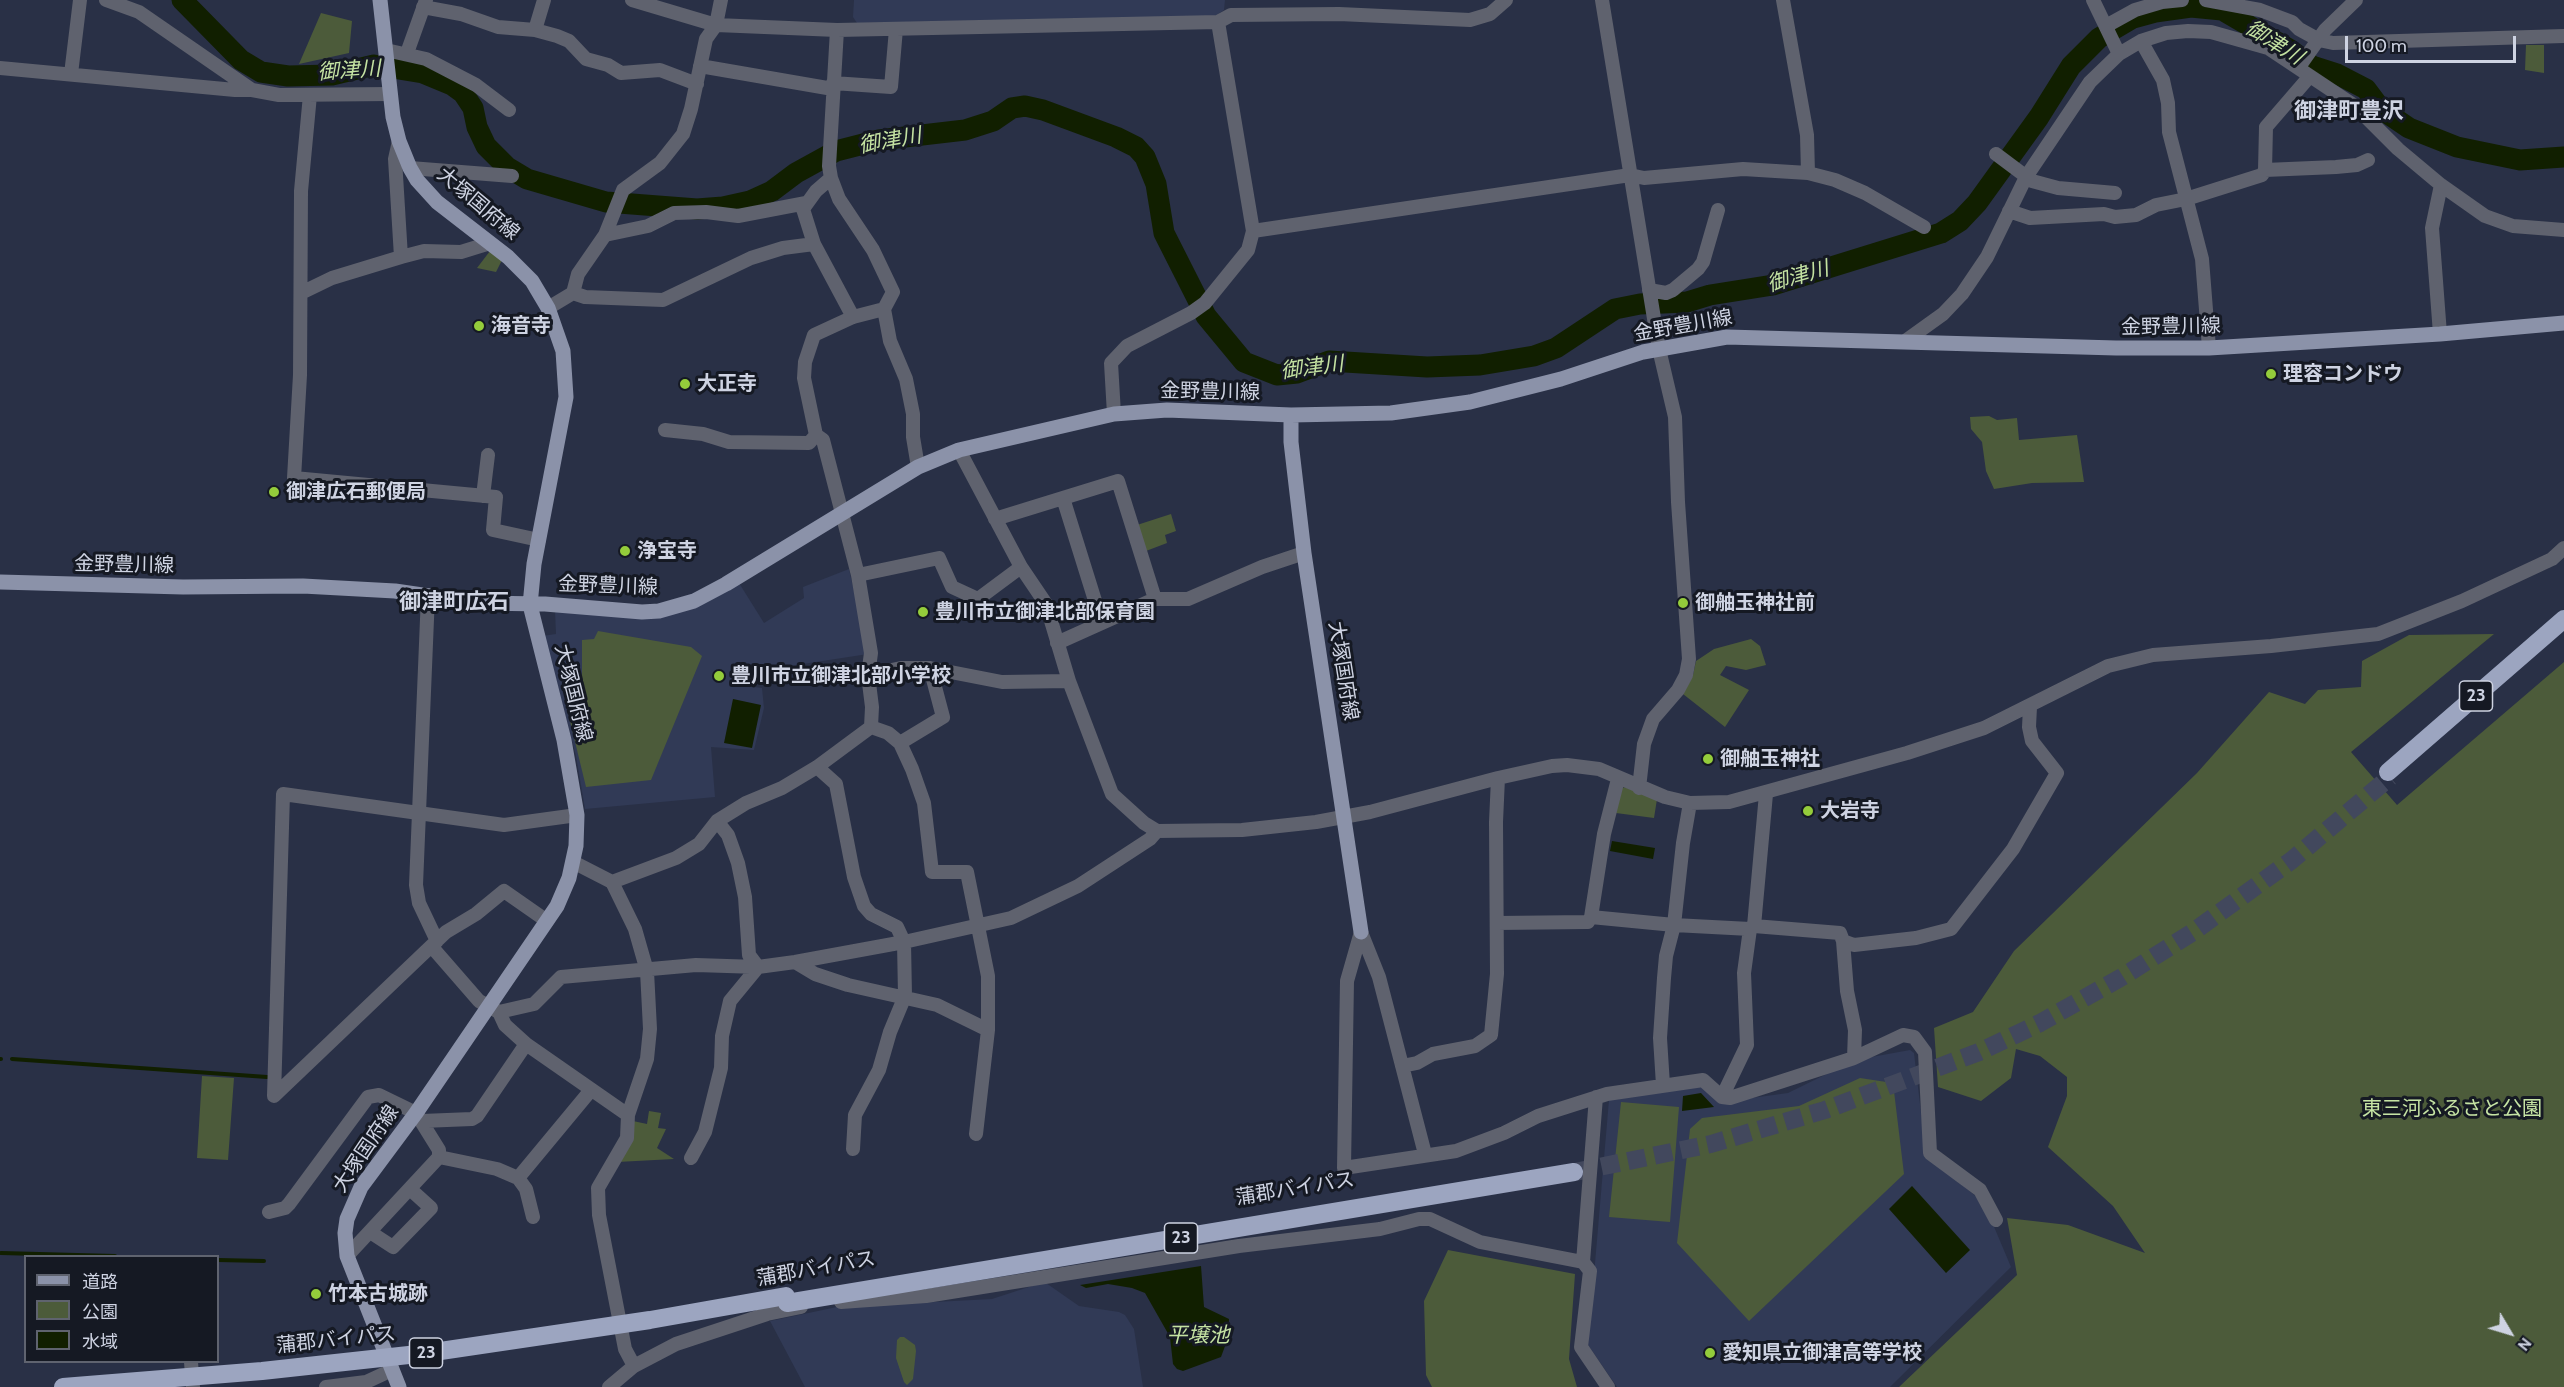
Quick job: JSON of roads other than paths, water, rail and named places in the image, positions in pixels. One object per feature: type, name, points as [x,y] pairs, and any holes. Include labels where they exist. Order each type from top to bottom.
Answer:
[{"type":"highway","name":"23","points":[[2564,619],[2389,775],[2564,628]]},
{"type":"highway","name":"蒲郡バイパス","points":[[148,1387],[415,1360],[583,1337],[786,1300],[1573,1169]]},
{"type":"highway","name":"蒲郡バイパス","points":[[63,1387],[262,1371],[427,1353],[786,1300]]},
{"type":"main road","name":"大塚国府線","points":[[380,0],[390,94],[399,141],[410,168],[436,202],[508,257],[532,281],[548,308],[563,351],[566,382],[564,408],[539,540],[530,605],[566,750],[577,814],[573,862],[564,893],[548,921],[493,1010],[419,1117],[352,1203],[345,1233],[347,1256],[399,1387]]},
{"type":"main road","name":"金野豊川線","points":[[0,582],[183,587],[303,586],[395,591],[477,603],[642,612],[676,607],[726,584],[918,467],[959,450],[1114,414],[1167,410],[1291,415],[1391,413],[1470,402],[1561,379],[1659,349],[1727,337],[2116,348],[2209,348],[2440,334],[2564,323]]},
{"type":"main road","name":"大塚国府線","points":[[1291,415],[1291,442],[1304,553],[1361,932]]},
{"type":"street","points":[[71,75],[80,0]]},
{"type":"street","points":[[106,0],[139,12],[252,90]]},
{"type":"street","points":[[535,30],[544,0]]},
{"type":"street","points":[[632,0],[716,25],[837,30],[1218,22],[1231,15],[1340,14],[1470,20],[1490,14],[1506,0]]},
{"type":"street","points":[[548,308],[573,293],[578,274],[605,236],[623,190],[660,163],[678,142],[689,117],[706,39],[716,25],[721,0]]},
{"type":"street","points":[[1231,15],[1232,0]]},
{"type":"street","points":[[1602,0],[1659,349],[1675,417],[1678,502],[1689,659],[1686,675],[1678,690],[1653,719],[1644,744],[1639,788]]},
{"type":"street","points":[[1783,0],[1807,135],[1808,173]]},
{"type":"street","points":[[2092,0],[2118,52]]},
{"type":"street","points":[[2106,26],[2135,10],[2162,2],[2182,0]]},
{"type":"street","points":[[2206,0],[2260,10],[2292,22],[2318,41],[2333,43],[2564,36]]},
{"type":"street","points":[[2009,211],[2030,218],[2104,214],[2115,217],[2136,215],[2156,206],[2262,175],[2265,170],[2266,127],[2304,68],[2325,30],[2356,0]]},
{"type":"street","points":[[407,53],[424,4],[498,27],[535,30],[557,36],[569,41],[586,59],[608,64],[621,73],[660,70],[696,84]]},
{"type":"street","points":[[1114,414],[1111,363],[1126,346],[1191,313],[1205,303],[1248,250],[1254,231],[1218,22]]},
{"type":"street","points":[[700,66],[833,86],[891,87],[896,29]]},
{"type":"street","points":[[837,30],[829,166],[831,178],[839,199],[873,250],[893,292],[884,309],[890,341],[906,379],[913,414],[913,437],[918,467]]},
{"type":"street","points":[[1904,342],[1935,321],[1962,294],[1987,257],[2026,177],[2080,95],[2100,71],[2118,52],[2166,33],[2211,32],[2268,48],[2304,68],[2355,106],[2398,149],[2441,185],[2485,216],[2513,226],[2564,230]]},
{"type":"street","points":[[2141,41],[2163,80],[2168,103],[2169,132],[2202,259],[2209,348]]},
{"type":"street","points":[[387,60],[407,53],[426,59],[476,85],[509,110]]},
{"type":"street","points":[[0,68],[252,90],[279,95],[390,94]]},
{"type":"street","points":[[310,95],[301,190],[300,375],[294,478],[495,497],[493,530],[539,540]]},
{"type":"street","points":[[399,141],[395,159],[401,257]]},
{"type":"street","points":[[1996,154],[2032,181],[2058,188],[2115,193]]},
{"type":"street","points":[[2265,170],[2357,165],[2368,160]]},
{"type":"street","points":[[410,168],[512,176]]},
{"type":"street","points":[[1254,231],[1630,175],[1644,178],[1743,169],[1808,173],[1835,180],[1865,193],[1924,227]]},
{"type":"street","points":[[831,178],[803,209],[814,244],[854,317]]},
{"type":"street","points":[[2440,334],[2432,228],[2441,185]]},
{"type":"street","points":[[605,236],[648,226],[674,213],[706,212],[738,216],[806,204]]},
{"type":"street","points":[[1650,294],[1673,290],[1698,269],[1703,261],[1718,210]]},
{"type":"street","points":[[301,293],[332,278],[401,257],[424,251],[461,252],[490,243]]},
{"type":"street","points":[[573,293],[585,297],[663,300],[751,258],[783,248],[814,244]]},
{"type":"street","points":[[872,727],[868,675],[870,653],[858,575],[823,440],[816,435],[804,378],[805,362],[814,335],[854,317],[884,309]]},
{"type":"street","points":[[664,430],[704,434],[729,442],[809,443],[816,435]]},
{"type":"street","points":[[959,450],[1021,567],[1046,604],[1069,681],[1112,794],[1144,823],[1157,831],[1242,830],[1344,817],[1434,797],[1498,778],[1567,765],[1599,769],[1639,788],[1690,803],[1729,802],[1766,794],[1984,728],[2108,666],[2153,655],[2271,646],[2378,634],[2462,601],[2552,559],[2564,548]]},
{"type":"street","points":[[483,496],[488,455]]},
{"type":"street","points":[[995,519],[1118,482],[1155,600]]},
{"type":"street","points":[[1063,498],[1102,623]]},
{"type":"street","points":[[1057,643],[1155,600],[1188,599],[1262,567],[1304,553]]},
{"type":"street","points":[[858,575],[939,558],[952,587],[978,599],[1021,567]]},
{"type":"street","points":[[428,595],[416,885],[418,903],[435,944],[479,1001],[493,1010],[505,1025],[526,1044],[628,1115]]},
{"type":"street","points":[[868,675],[901,668],[930,668],[1002,682],[1069,681]]},
{"type":"street","points":[[900,743],[943,717],[930,668]]},
{"type":"street","points":[[1844,941],[1854,945],[1916,938],[1951,929],[2013,849],[2057,773],[2032,741],[2029,727],[2030,706]]},
{"type":"street","points":[[872,727],[888,733],[900,743],[924,803],[932,872],[967,872],[988,976],[988,1030],[976,1134]]},
{"type":"street","points":[[612,882],[676,858],[699,844],[717,821],[746,803],[782,788],[872,727]]},
{"type":"street","points":[[817,766],[836,784],[854,877],[864,906],[871,914],[897,927],[904,942],[905,996],[890,1032],[879,1070],[855,1115],[853,1149]]},
{"type":"street","points":[[1402,1066],[1418,1062],[1433,1054],[1475,1047],[1491,1035],[1497,974],[1498,778]]},
{"type":"street","points":[[1497,923],[1588,922],[1591,917],[1604,834],[1618,778]]},
{"type":"street","points":[[548,921],[504,891],[476,914],[446,932],[274,1096],[283,794],[504,825],[577,814]]},
{"type":"street","points":[[1722,1096],[1747,1045],[1744,973],[1752,927],[1766,794]]},
{"type":"street","points":[[1663,1085],[1660,1038],[1666,956],[1674,925],[1690,803]]},
{"type":"street","points":[[717,821],[728,835],[738,863],[746,897],[748,955],[758,967]]},
{"type":"street","points":[[493,1010],[534,1004],[561,977],[696,965],[758,967],[904,942],[1011,918],[1053,900],[1150,839],[1157,831]]},
{"type":"street","points":[[573,862],[612,882],[635,929],[647,971],[650,1029],[647,1059],[628,1115],[627,1138],[598,1188],[599,1215],[625,1349],[634,1366]]},
{"type":"street","points":[[1591,917],[1674,925],[1840,933],[1844,941],[1847,991],[1855,1030],[1854,1058]]},
{"type":"street","points":[[1361,932],[1379,977],[1425,1154]]},
{"type":"street","points":[[1361,932],[1347,981],[1344,1168],[1456,1151],[1504,1133],[1538,1116],[1596,1097],[1703,1080],[1722,1096],[1730,1098],[1854,1058],[1903,1035],[1914,1037],[1925,1052],[1930,1153],[1980,1190],[1996,1220]]},
{"type":"street","points":[[795,962],[815,974],[848,985],[937,1005],[988,1030]]},
{"type":"street","points":[[691,1158],[705,1132],[721,1068],[722,1036],[730,1001],[758,967]]},
{"type":"street","points":[[269,1212],[285,1208],[289,1204],[368,1097],[379,1095],[419,1117],[472,1119],[477,1116],[526,1044]]},
{"type":"street","points":[[518,1178],[591,1090]]},
{"type":"street","points":[[1583,1262],[1596,1097]]},
{"type":"street","points":[[347,1256],[439,1157],[439,1150],[419,1117]]},
{"type":"street","points":[[439,1157],[497,1169],[518,1178],[526,1189],[533,1217]]},
{"type":"street","points":[[370,1232],[393,1247],[431,1208],[410,1189]]},
{"type":"street","points":[[609,1387],[634,1366],[676,1344],[766,1314],[839,1302],[926,1296],[1227,1248],[1380,1229],[1419,1219],[1430,1219],[1480,1242],[1583,1262],[1590,1271],[1581,1347],[1608,1387]]},
{"type":"street","points":[[191,1363],[193,1387]]},
{"type":"street","points":[[326,1387],[366,1382],[392,1370]]},
{"type":"water","points":[[733,699],[761,705],[752,748],[724,743]]},
{"type":"water","points":[[1612,841],[1655,848],[1653,859],[1610,851]]},
{"type":"water","points":[[1701,1093],[1714,1107],[1682,1111],[1683,1096]]},
{"type":"water","points":[[1912,1186],[1970,1250],[1946,1273],[1889,1209]]},
{"type":"water","name":"平壌池","points":[[1201,1266],[1204,1307],[1229,1319],[1228,1338],[1221,1357],[1183,1371],[1177,1369],[1173,1364],[1170,1337],[1145,1293],[1108,1284],[1086,1288],[1080,1285]]},
{"type":"waterway","name":"御津川","points":[[182,0],[241,60],[261,72],[288,76],[332,75],[374,65],[423,73],[452,85],[463,93],[473,108],[477,127],[486,146],[507,167],[527,179],[606,202],[697,209],[723,207],[750,201],[772,191],[796,173],[836,151],[879,140],[965,130],[993,121],[1012,108],[1025,106],[1043,110],[1116,137],[1136,147],[1145,157],[1156,184],[1164,233],[1206,316],[1244,362],[1277,375],[1297,373],[1329,361],[1427,367],[1480,365],[1534,356],[1556,348],[1615,309],[1640,304],[1687,302],[1710,295],[1773,285],[1941,233],[1960,221],[1977,203],[2039,117],[2071,66],[2099,38],[2133,18],[2155,12],[2191,7],[2222,10],[2289,49],[2312,66],[2337,74],[2366,89],[2381,109],[2409,128],[2457,147],[2520,160],[2564,157]]},
{"type":"waterway","points":[[12,1059],[267,1077]]},
{"type":"waterway","points":[[1,1253],[77,1255]]},
{"type":"waterway","points":[[219,1260],[264,1261]]},
{"type":"tunnel","points":[[1575,1172],[1711,1144],[1825,1110],[1979,1052],[2040,1023],[2122,977],[2193,932],[2292,860],[2390,777]]},
{"type":"place","name":"海音寺","points":[[479,326]]},
{"type":"place","name":"理容コンドウ","points":[[2271,374]]},
{"type":"place","name":"大正寺","points":[[685,384]]},
{"type":"place","name":"御津広石郵便局","points":[[274,492]]},
{"type":"place","name":"浄宝寺","points":[[625,551]]},
{"type":"place","name":"御舳玉神社前","points":[[1683,603]]},
{"type":"place","name":"豊川市立御津北部保育園","points":[[923,612]]},
{"type":"place","name":"豊川市立御津北部小学校","points":[[719,676]]},
{"type":"place","name":"御舳玉神社","points":[[1708,759]]},
{"type":"place","name":"大岩寺","points":[[1808,811]]},
{"type":"place","name":"竹本古城跡","points":[[316,1294]]},
{"type":"place","name":"愛知県立御津高等学校","points":[[1710,1353]]},
{"type":"district","name":"御津町豊沢","points":[[2349,112]]},
{"type":"district","name":"御津町広石","points":[[454,603]]},
{"type":"park label","name":"東三河ふるさと公園","points":[[2452,1109]]}]
